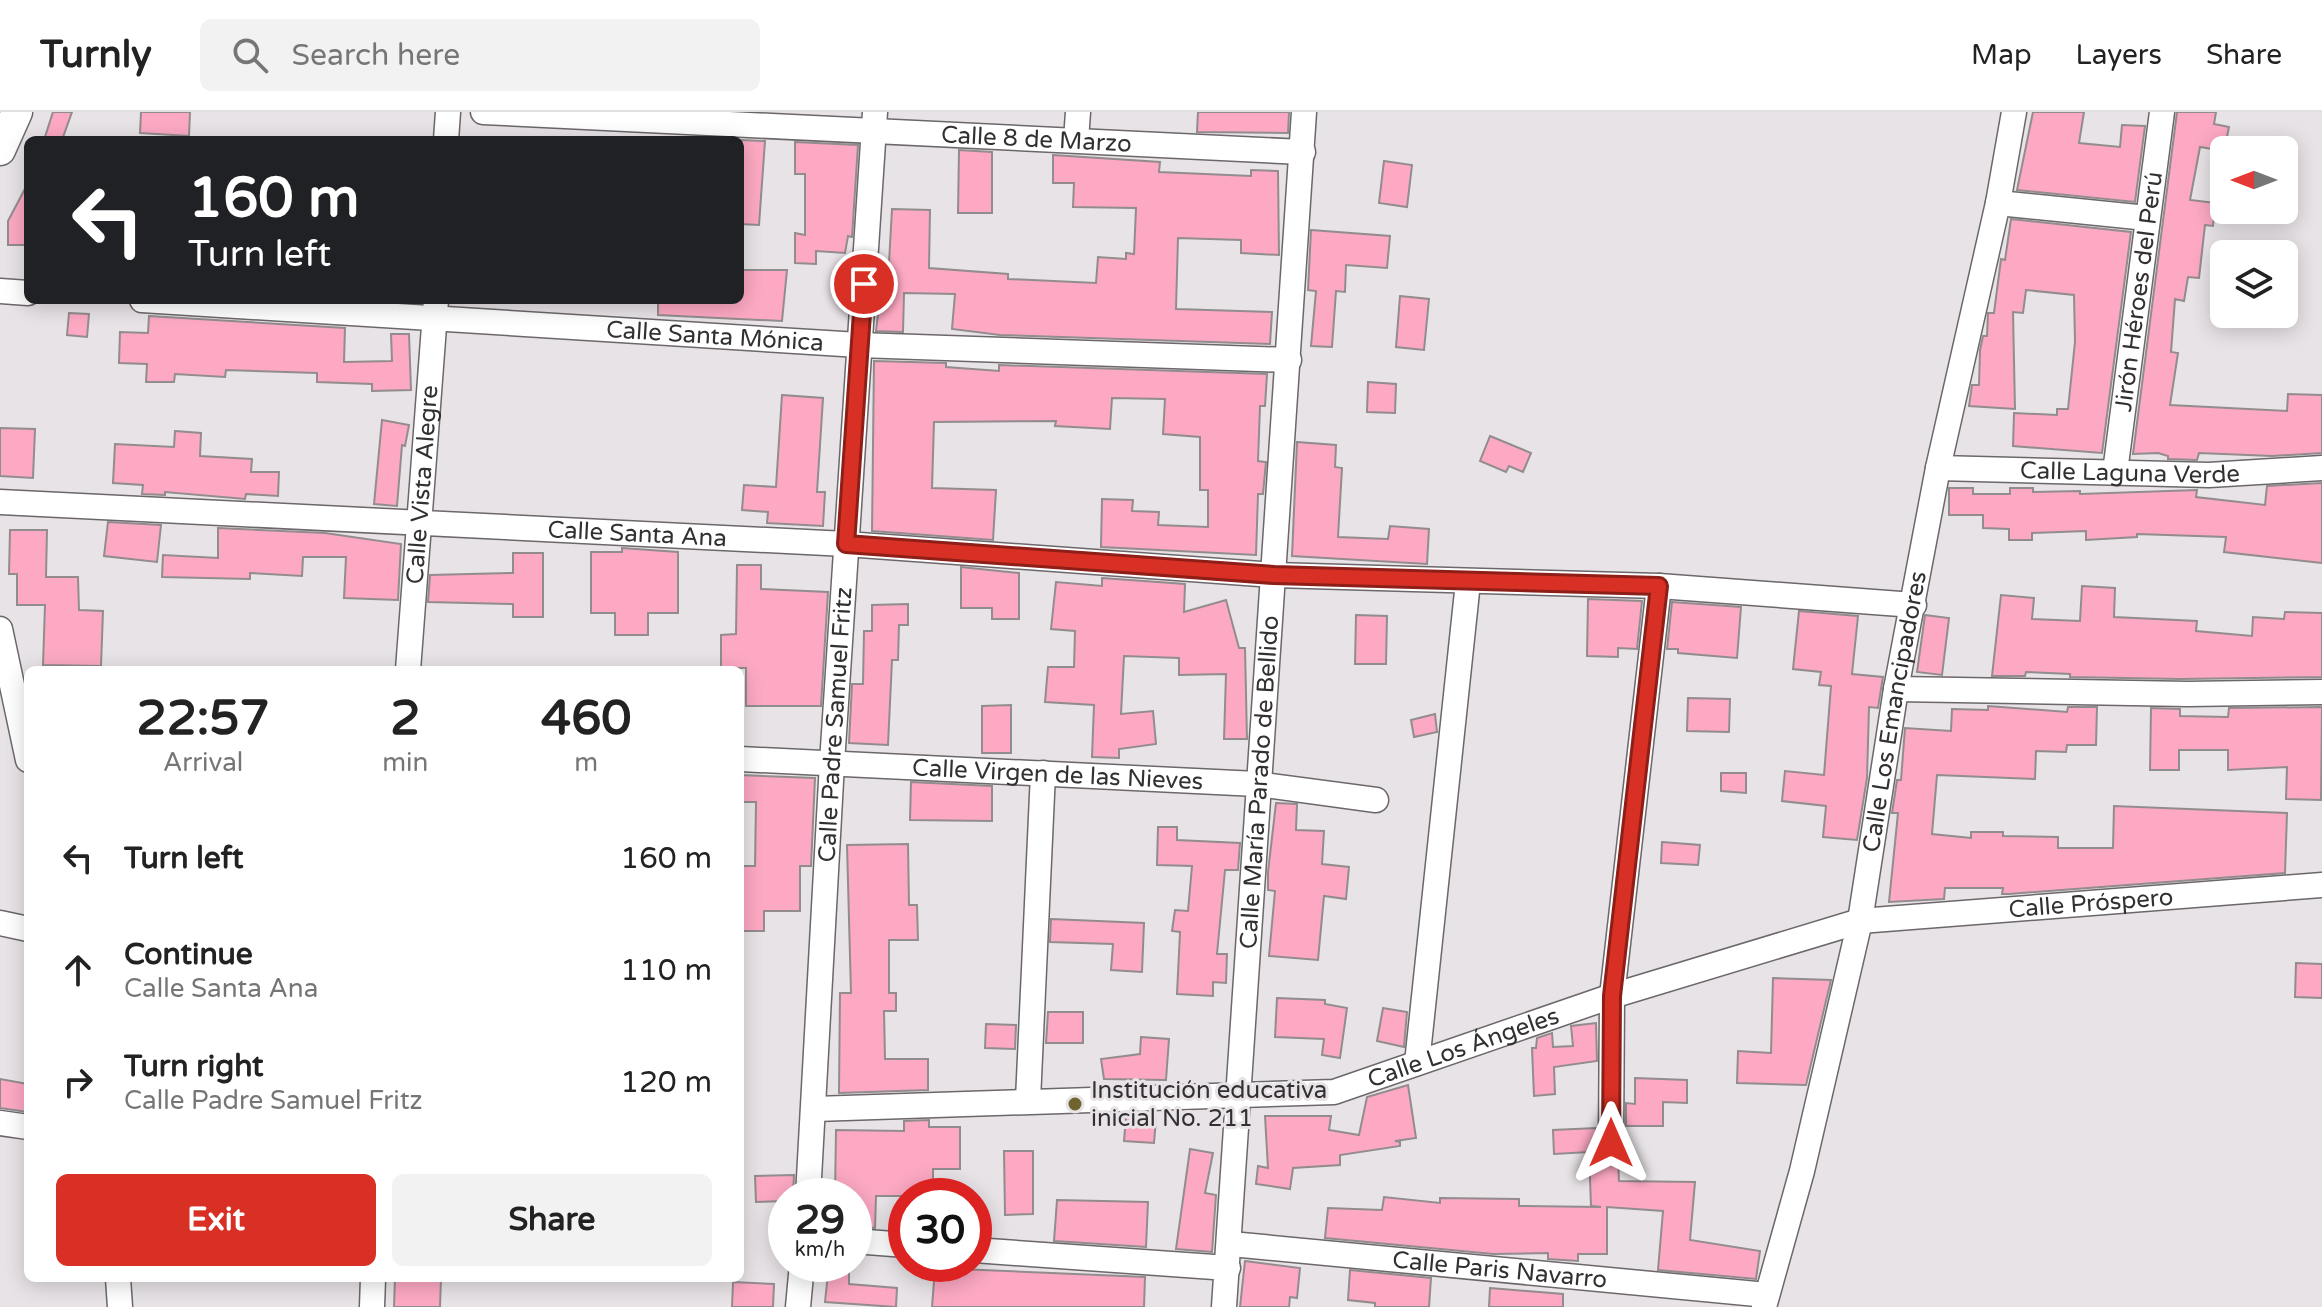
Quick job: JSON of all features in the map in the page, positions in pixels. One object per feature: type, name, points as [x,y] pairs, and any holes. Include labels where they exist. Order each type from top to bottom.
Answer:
[{"type":"street","points":[[0,150],[17,112]]},
{"type":"street","points":[[446,136],[448,112]]},
{"type":"street","name":"Calle 8 de Marzo","points":[[483,112],[875,121],[1076,140],[1303,152]]},
{"type":"street","points":[[1076,140],[1078,112]]},
{"type":"street","name":"Calle María Parado de Bellido","points":[[1224,1307],[1304,112]]},
{"type":"street","name":"Calle Los Emancipadores","points":[[1766,1301],[1802,1171],[1860,921],[1896,689],[1938,468],[1998,203],[2014,112]]},
{"type":"street","name":"Jirón Héroes del Perú","points":[[2115,472],[2162,112]]},
{"type":"street","name":"Calle Padre Samuel Fritz","points":[[809,1178],[832,763],[875,121]]},
{"type":"street","points":[[1998,203],[2147,218]]},
{"type":"street","points":[[0,291],[24,293]]},
{"type":"street","name":"Calle Santa Mónica","points":[[273,304],[436,309],[859,345],[1289,360]]},
{"type":"street","name":"Calle Vista Alegre","points":[[408,666],[436,309]]},
{"type":"street","name":"Calle Laguna Verde","points":[[1938,468],[2209,475],[2322,468]]},
{"type":"street","name":"Calle Santa Ana","points":[[0,502],[846,544],[1274,575],[1659,586],[1914,605]]},
{"type":"street","points":[[1417,1063],[1468,582]]},
{"type":"street","points":[[1611,1143],[1612,996],[1659,586]]},
{"type":"street","points":[[0,629],[24,744]]},
{"type":"street","points":[[1896,689],[2188,694],[2322,692]]},
{"type":"street","name":"Calle Virgen de las Nieves","points":[[744,759],[1257,784],[1376,800]]},
{"type":"street","points":[[1028,1100],[1043,773]]},
{"type":"street","name":"Calle Próspero","points":[[1860,921],[2322,885]]},
{"type":"street","name":"Calle Los Ángeles","points":[[815,1109],[1334,1092],[1612,996],[1860,921]]},
{"type":"street","points":[[0,923],[24,928]]},
{"type":"street","points":[[0,1123],[24,1126]]},
{"type":"street","name":"Calle Paris Navarro","points":[[992,1250],[1229,1256],[1766,1301]]},
{"type":"street","points":[[118,1282],[120,1307]]},
{"type":"street","points":[[372,1307],[373,1282]]},
{"type":"street","points":[[798,1307],[800,1282]]},
{"type":"building","points":[[53,112],[72,112],[63,136],[45,136]]},
{"type":"building","points":[[141,112],[190,112],[189,136],[140,133]]},
{"type":"building","points":[[1198,112],[1289,112],[1288,133],[1197,132]]},
{"type":"building","points":[[2033,112],[2084,112],[2079,143],[2120,147],[2122,125],[2145,126],[2135,202],[2017,190]]},
{"type":"building","points":[[2177,112],[2216,112],[2214,124],[2229,127],[2227,136],[2210,136],[2210,149],[2200,147],[2190,200],[2210,202],[2210,224],[2213,226],[2205,225],[2199,278],[2188,277],[2184,301],[2175,299],[2171,352],[2178,353],[2170,405],[2287,411],[2288,394],[2322,395],[2322,453],[2272,456],[2199,453],[2197,460],[2168,459],[2168,456],[2158,453],[2133,454]]},
{"type":"building","points":[[744,140],[765,141],[759,225],[744,224]]},
{"type":"building","points":[[795,142],[858,145],[852,237],[848,236],[845,253],[816,251],[816,264],[795,263],[795,233],[805,235],[805,174],[795,174]]},
{"type":"building","points":[[959,150],[992,152],[992,213],[958,213]]},
{"type":"building","points":[[1053,155],[1160,162],[1159,172],[1251,176],[1251,170],[1278,171],[1279,255],[1241,253],[1241,240],[1178,238],[1176,309],[1272,312],[1270,344],[1000,335],[952,329],[955,294],[904,293],[903,332],[876,331],[884,264],[889,263],[892,209],[930,210],[929,268],[1008,274],[1008,279],[1096,283],[1098,257],[1126,259],[1126,253],[1134,254],[1136,208],[1073,207],[1074,183],[1053,183]]},
{"type":"building","points":[[1384,161],[1412,165],[1407,207],[1379,203]]},
{"type":"building","points":[[24,191],[24,245],[8,245],[8,221]]},
{"type":"building","points":[[2011,219],[2131,232],[2102,453],[2013,446],[2014,413],[2057,415],[2057,409],[2068,409],[2075,342],[2074,295],[2026,290],[2023,313],[2013,312],[2015,409],[1969,406],[1972,385],[1979,385],[1980,350],[1983,336],[1987,336],[1988,313],[1994,313],[2001,259],[2005,260]]},
{"type":"building","points":[[1311,230],[1390,236],[1387,268],[1346,265],[1345,292],[1336,291],[1332,347],[1311,346],[1316,291],[1308,290]]},
{"type":"building","points":[[744,270],[787,270],[782,321],[658,315],[658,304],[744,304]]},
{"type":"building","points":[[1400,296],[1429,299],[1424,350],[1396,347]]},
{"type":"building","points":[[69,313],[89,314],[87,337],[67,335]]},
{"type":"building","points":[[149,316],[345,328],[344,362],[392,361],[391,334],[409,334],[411,390],[372,391],[372,384],[317,382],[317,373],[226,370],[225,377],[175,374],[174,382],[146,382],[147,364],[119,363],[120,332],[148,333]]},
{"type":"building","points":[[874,361],[946,363],[946,367],[999,371],[999,365],[1267,374],[1265,406],[1260,406],[1258,461],[1266,462],[1263,494],[1258,494],[1256,555],[1101,547],[1102,499],[1133,500],[1132,511],[1159,512],[1158,525],[1208,527],[1208,490],[1200,490],[1200,437],[1163,434],[1165,399],[1112,398],[1110,429],[1055,426],[1056,421],[934,422],[932,488],[996,490],[993,540],[872,531]]},
{"type":"building","points":[[1368,382],[1396,384],[1395,413],[1367,412]]},
{"type":"building","points":[[782,395],[823,398],[817,492],[825,492],[823,526],[767,523],[768,512],[742,510],[744,485],[776,487]]},
{"type":"building","points":[[382,420],[409,425],[405,446],[402,445],[397,506],[374,504]]},
{"type":"building","points":[[0,428],[35,429],[33,478],[0,476]]},
{"type":"building","points":[[175,431],[201,433],[200,456],[252,459],[251,472],[279,472],[278,496],[246,494],[245,499],[165,492],[165,495],[142,494],[143,485],[113,483],[115,444],[174,447]]},
{"type":"building","points":[[1490,436],[1531,453],[1523,472],[1509,466],[1506,472],[1480,461]]},
{"type":"building","points":[[1297,442],[1336,445],[1335,467],[1342,468],[1338,537],[1388,539],[1390,526],[1429,529],[1427,564],[1292,556]]},
{"type":"building","points":[[2322,483],[2322,563],[2224,552],[2226,537],[2137,534],[2137,537],[2086,540],[2086,531],[2032,533],[2032,540],[2009,540],[2009,529],[1983,528],[1983,515],[1949,515],[1949,488],[1973,488],[1973,494],[2010,494],[2010,488],[2033,488],[2033,492],[2080,491],[2080,494],[2197,490],[2196,497],[2265,505],[2267,486]]},
{"type":"building","points":[[108,522],[161,525],[157,562],[104,556]]},
{"type":"building","points":[[218,528],[325,533],[401,544],[398,600],[344,598],[346,557],[303,557],[302,576],[250,573],[250,579],[162,577],[163,555],[218,558]]},
{"type":"building","points":[[10,530],[47,530],[46,577],[78,577],[79,610],[103,611],[101,666],[43,665],[45,605],[17,605],[17,574],[9,574]]},
{"type":"building","points":[[622,548],[678,552],[678,613],[648,613],[648,635],[615,635],[615,613],[591,613],[591,552],[622,552]]},
{"type":"building","points":[[513,553],[543,553],[543,617],[513,617],[513,604],[428,602],[430,575],[513,573]]},
{"type":"building","points":[[737,565],[761,565],[761,589],[828,592],[821,706],[746,706],[746,668],[721,666],[721,635],[736,634]]},
{"type":"building","points":[[961,567],[1019,573],[1019,619],[992,619],[992,608],[961,608]]},
{"type":"building","points":[[1102,578],[1185,584],[1184,612],[1226,600],[1239,648],[1245,648],[1247,739],[1224,739],[1226,674],[1179,675],[1179,658],[1124,656],[1121,714],[1153,711],[1156,744],[1119,749],[1119,758],[1092,757],[1094,705],[1045,702],[1048,667],[1074,667],[1075,631],[1051,629],[1056,582],[1102,586]]},
{"type":"building","points":[[2082,586],[2115,588],[2114,617],[2197,621],[2196,631],[2252,636],[2253,617],[2284,619],[2285,612],[2322,613],[2322,677],[2180,679],[2070,677],[2070,674],[2026,672],[2025,676],[1992,676],[2001,595],[2034,598],[2032,619],[2080,621]]},
{"type":"building","points":[[1588,599],[1642,601],[1637,649],[1618,648],[1618,657],[1587,656]]},
{"type":"building","points":[[1672,602],[1741,607],[1737,658],[1678,653],[1678,649],[1667,649]]},
{"type":"building","points":[[908,604],[908,625],[899,625],[898,660],[892,660],[888,745],[849,743],[852,684],[863,684],[864,631],[872,631],[872,605]]},
{"type":"building","points":[[1799,611],[1858,616],[1852,674],[1883,677],[1878,708],[1869,707],[1867,778],[1857,840],[1823,837],[1826,806],[1782,801],[1785,771],[1824,775],[1831,686],[1819,685],[1821,672],[1793,669]]},
{"type":"building","points":[[1356,615],[1387,616],[1386,664],[1355,664]]},
{"type":"building","points":[[1925,615],[1949,618],[1942,675],[1917,672]]},
{"type":"building","points":[[1688,698],[1730,699],[1729,732],[1687,731]]},
{"type":"building","points":[[1011,705],[1011,753],[982,753],[982,706]]},
{"type":"building","points":[[1988,706],[2067,712],[2068,707],[2097,707],[2096,745],[2067,745],[2066,752],[2036,751],[2035,779],[1937,775],[1932,834],[1971,838],[1971,832],[2003,832],[2003,836],[2058,837],[2058,848],[2113,848],[2114,806],[2287,813],[2285,873],[2009,894],[2002,894],[2003,888],[1945,888],[1944,899],[1889,902],[1898,813],[1892,813],[1897,780],[1901,780],[1905,728],[1951,731],[1952,709],[1988,710]]},
{"type":"building","points":[[2322,707],[2321,800],[2286,799],[2287,767],[2228,770],[2228,750],[2179,750],[2179,770],[2150,770],[2151,708],[2180,709],[2180,716],[2228,717],[2229,708]]},
{"type":"building","points":[[1435,714],[1437,732],[1414,737],[1411,720]]},
{"type":"building","points":[[1721,773],[1746,773],[1746,793],[1721,791]]},
{"type":"building","points":[[744,775],[815,778],[811,866],[800,866],[800,911],[764,911],[764,931],[744,931],[744,866],[755,866],[756,802],[744,802]]},
{"type":"building","points":[[911,782],[992,786],[992,821],[910,820]]},
{"type":"building","points":[[1276,803],[1297,804],[1296,830],[1324,831],[1322,864],[1349,867],[1346,899],[1324,896],[1318,960],[1269,956],[1275,891],[1268,890],[1268,872]]},
{"type":"building","points":[[1158,827],[1177,827],[1177,840],[1240,843],[1238,870],[1225,870],[1217,954],[1227,954],[1226,983],[1213,982],[1213,996],[1177,994],[1180,932],[1172,931],[1175,910],[1188,911],[1192,866],[1157,865]]},
{"type":"building","points":[[1662,842],[1700,845],[1698,865],[1661,863]]},
{"type":"building","points":[[908,844],[909,905],[917,905],[918,940],[889,940],[889,993],[896,993],[896,1011],[884,1011],[885,1059],[928,1059],[928,1090],[839,1093],[840,993],[851,993],[847,845]]},
{"type":"building","points":[[1051,919],[1144,923],[1142,972],[1111,970],[1113,944],[1050,942]]},
{"type":"building","points":[[2296,963],[2322,964],[2322,998],[2295,997]]},
{"type":"building","points":[[1773,978],[1831,980],[1806,1085],[1737,1083],[1738,1051],[1771,1053]]},
{"type":"building","points":[[1277,998],[1325,1000],[1325,1004],[1347,1008],[1340,1058],[1322,1055],[1324,1039],[1275,1037]]},
{"type":"building","points":[[1383,1008],[1407,1012],[1404,1047],[1377,1041]]},
{"type":"building","points":[[1048,1012],[1083,1012],[1083,1043],[1046,1043]]},
{"type":"building","points":[[1596,1023],[1597,1061],[1554,1067],[1555,1094],[1534,1096],[1532,1048],[1536,1048],[1537,1038],[1552,1033],[1553,1047],[1573,1046],[1571,1026]]},
{"type":"building","points":[[986,1024],[1016,1025],[1015,1049],[985,1048]]},
{"type":"building","points":[[1141,1037],[1169,1039],[1166,1080],[1104,1079],[1101,1059],[1140,1054]]},
{"type":"building","points":[[1635,1078],[1687,1080],[1687,1103],[1663,1102],[1663,1126],[1626,1126],[1626,1103],[1635,1104]]},
{"type":"building","points":[[0,1079],[24,1083],[24,1111],[0,1108]]},
{"type":"building","points":[[1408,1085],[1416,1138],[1395,1141],[1400,1142],[1400,1146],[1340,1155],[1340,1165],[1293,1168],[1290,1189],[1256,1184],[1258,1166],[1268,1168],[1265,1116],[1331,1116],[1329,1130],[1359,1135],[1367,1097]]},
{"type":"building","points":[[1126,1117],[1156,1119],[1154,1143],[1124,1141]]},
{"type":"building","points":[[929,1120],[929,1127],[960,1127],[960,1169],[933,1169],[933,1178],[888,1178],[888,1196],[876,1196],[875,1228],[872,1228],[872,1178],[835,1178],[836,1130],[904,1131],[904,1121]]},
{"type":"building","points":[[1596,1128],[1598,1151],[1610,1158],[1618,1156],[1619,1181],[1695,1182],[1690,1240],[1760,1251],[1756,1279],[1658,1270],[1663,1211],[1607,1207],[1607,1254],[1578,1254],[1578,1261],[1548,1259],[1548,1253],[1493,1254],[1325,1238],[1328,1208],[1382,1210],[1384,1197],[1440,1203],[1440,1198],[1519,1199],[1519,1206],[1601,1207],[1591,1206],[1589,1152],[1554,1154],[1553,1130]]},
{"type":"building","points":[[1190,1149],[1213,1153],[1205,1193],[1216,1195],[1212,1252],[1176,1249]]},
{"type":"building","points":[[1004,1151],[1033,1151],[1033,1214],[1005,1215]]},
{"type":"building","points":[[794,1175],[794,1178],[768,1178],[768,1202],[756,1202],[755,1176]]},
{"type":"building","points":[[1057,1200],[1148,1202],[1146,1247],[1054,1241]]},
{"type":"building","points":[[1245,1261],[1300,1268],[1297,1298],[1290,1297],[1289,1307],[1240,1307]]},
{"type":"building","points":[[992,1270],[1145,1277],[1144,1307],[932,1307],[934,1282],[992,1282]]},
{"type":"building","points":[[1350,1270],[1431,1278],[1429,1307],[1375,1307],[1375,1303],[1348,1300]]},
{"type":"building","points":[[395,1282],[441,1282],[440,1307],[394,1307]]},
{"type":"building","points":[[733,1282],[774,1284],[773,1307],[732,1307]]},
{"type":"building","points":[[827,1282],[897,1288],[896,1307],[825,1302]]},
{"type":"building","points":[[1490,1288],[1563,1294],[1563,1307],[1489,1307]]},
{"type":"place","name":"Institución educativa inicial No. 211","points":[[1075,1104]]},
{"type":"route","points":[[864,284],[846,544],[1274,575],[1568,586],[1659,586],[1612,996],[1611,1143]]}]
